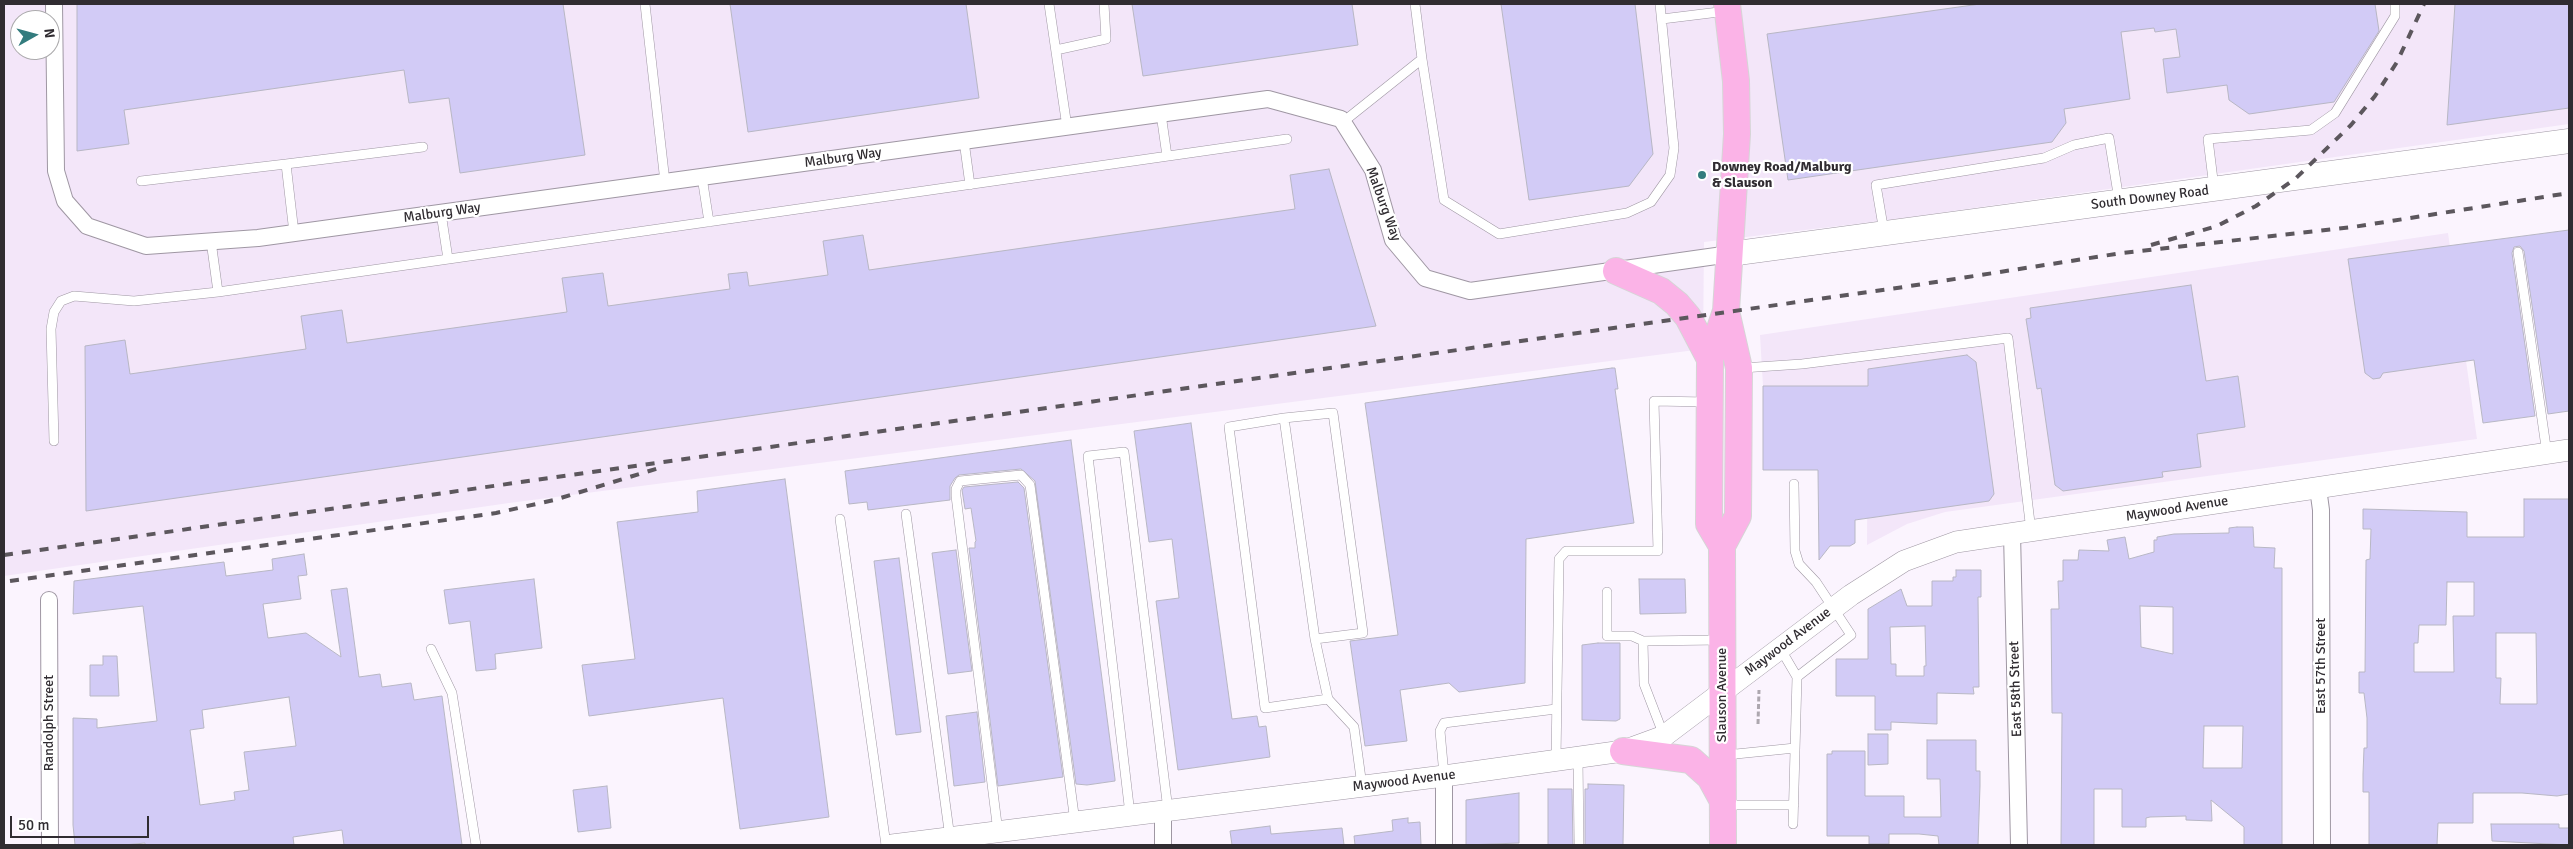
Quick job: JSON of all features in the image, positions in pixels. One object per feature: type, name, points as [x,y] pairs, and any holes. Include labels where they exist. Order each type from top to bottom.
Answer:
[{"type":"main road","name":"Slauson Avenue","points":[[1722,546],[1709,524],[1710,359],[1726,311],[1737,134],[1736,81],[1727,7]]},
{"type":"main road","name":"South Downey Road","points":[[1731,247],[1884,234],[2569,141]]},
{"type":"main road","points":[[1616,271],[1661,292],[1677,304],[1688,317],[1710,359]]},
{"type":"main road","name":"Slauson Avenue","points":[[1723,845],[1722,546],[1738,516],[1739,368],[1726,311]]},
{"type":"main road","points":[[1623,751],[1691,760],[1710,777],[1723,803]]},
{"type":"street","name":"Malburg Way","points":[[54,4],[56,171],[65,201],[87,226],[146,246],[294,233],[1268,99],[1341,119],[1372,170],[1393,240],[1425,278],[1470,291],[1616,271],[1731,247]]},
{"type":"street","name":"Maywood Avenue","points":[[892,845],[1444,776],[1623,751],[1664,736],[1833,609],[1904,561],[1956,542],[2569,450]]},
{"type":"street","name":"East 57th Street","points":[[2318,488],[2321,510],[2322,845]]},
{"type":"street","name":"East 58th Street","points":[[2019,845],[2021,532]]},
{"type":"street","name":"Randolph Street","points":[[49,600],[50,845]]},
{"type":"street","points":[[1444,776],[1444,845]]},
{"type":"street","points":[[1163,845],[1166,811]]},
{"type":"lane","points":[[645,4],[665,182]]},
{"type":"lane","points":[[1050,4],[1067,127]]},
{"type":"lane","points":[[1056,50],[1106,39],[1104,4]]},
{"type":"lane","points":[[1415,4],[1444,200],[1499,234],[1627,213],[1651,202],[1670,175],[1674,148],[1660,4]]},
{"type":"lane","points":[[2214,190],[2208,139],[2311,130],[2335,114],[2395,16],[2395,4]]},
{"type":"lane","points":[[1662,19],[1727,7]]},
{"type":"lane","points":[[1343,122],[1422,60]]},
{"type":"lane","points":[[1161,114],[1167,156]]},
{"type":"lane","points":[[1884,234],[1876,185],[2044,158],[2074,145],[2109,138],[2119,201]]},
{"type":"lane","points":[[54,441],[51,329],[54,312],[61,301],[74,296],[134,301],[218,292],[1287,139]]},
{"type":"lane","points":[[964,141],[970,184]]},
{"type":"lane","points":[[141,181],[423,147]]},
{"type":"lane","points":[[286,164],[294,233]]},
{"type":"lane","points":[[702,177],[709,222]]},
{"type":"lane","points":[[441,213],[448,259]]},
{"type":"lane","points":[[211,241],[218,292]]},
{"type":"lane","points":[[2518,252],[2547,454]]},
{"type":"lane","points":[[1739,368],[1802,364],[2008,338],[2021,532]]},
{"type":"lane","points":[[1556,760],[1559,558],[1566,552],[1658,551],[1654,401],[1710,402]]},
{"type":"lane","points":[[1315,639],[1363,633],[1333,413],[1229,426],[1265,708],[1328,699]]},
{"type":"lane","points":[[1284,418],[1315,639],[1328,699],[1354,727],[1362,786]]},
{"type":"lane","points":[[1130,816],[1088,456],[1124,452],[1166,811]]},
{"type":"lane","points":[[998,832],[956,496],[956,490],[960,482],[1021,475],[1030,485],[1075,822]]},
{"type":"lane","points":[[1794,484],[1795,551],[1799,564],[1816,582],[1851,635],[1797,677]]},
{"type":"lane","points":[[906,514],[950,838]]},
{"type":"lane","points":[[840,519],[886,845]]},
{"type":"lane","points":[[1607,592],[1607,636],[1632,636],[1643,640],[1722,640]]},
{"type":"lane","points":[[1643,640],[1644,684],[1664,736]]},
{"type":"lane","points":[[1780,648],[1797,677],[1793,824]]},
{"type":"lane","points":[[431,649],[452,693],[476,845]]},
{"type":"lane","points":[[1444,776],[1440,731],[1444,723],[1556,709]]},
{"type":"lane","points":[[1722,755],[1795,748]]},
{"type":"lane","points":[[1578,757],[1579,845]]},
{"type":"lane","points":[[1723,803],[1794,804]]},
{"type":"path","points":[[1758,684],[1758,724]]},
{"type":"shaded area","points":[[4,4],[2569,4],[2569,124],[1889,220],[1704,242],[1703,349],[509,503],[4,576]]},
{"type":"shaded area","points":[[2448,233],[2477,439],[1945,512],[1907,524],[1867,545],[1868,386],[1763,386],[1760,335]]},
{"type":"building","points":[[77,4],[563,4],[585,155],[460,173],[449,98],[409,103],[404,70],[124,110],[129,144],[77,151]]},
{"type":"building","points":[[730,4],[966,4],[979,98],[748,132]]},
{"type":"building","points":[[1132,4],[1352,4],[1358,45],[1143,76]]},
{"type":"building","points":[[1501,4],[1635,4],[1653,154],[1629,186],[1529,200]]},
{"type":"building","points":[[1980,4],[2375,4],[2379,31],[2334,102],[2249,114],[2229,100],[2227,85],[2167,93],[2163,59],[2180,57],[2176,29],[2155,32],[2154,28],[2121,32],[2130,99],[2064,109],[2066,123],[2052,142],[1788,180],[1767,34]]},
{"type":"building","points":[[2455,4],[2569,4],[2569,108],[2447,125]]},
{"type":"building","points":[[1329,169],[1376,326],[86,511],[85,346],[125,340],[130,374],[306,349],[301,316],[342,310],[347,343],[567,312],[562,278],[603,273],[608,306],[730,289],[728,274],[747,272],[749,286],[828,275],[823,241],[863,235],[869,270],[1295,209],[1290,175]]},
{"type":"building","points":[[2569,230],[2569,411],[2548,414],[2524,251],[2520,246],[2514,247],[2512,253],[2535,416],[2483,423],[2474,360],[2383,373],[2380,378],[2373,379],[2365,373],[2348,259]]},
{"type":"building","points":[[2191,285],[2206,381],[2238,376],[2245,427],[2197,434],[2201,467],[2162,472],[2163,477],[2063,491],[2055,485],[2041,388],[2037,389],[2026,319],[2031,318],[2030,308]]},
{"type":"building","points":[[1967,355],[1976,362],[1994,494],[1989,501],[1855,520],[1855,543],[1850,546],[1830,546],[1819,560],[1818,470],[1763,470],[1763,386],[1868,386],[1868,369]]},
{"type":"building","points":[[1615,368],[1618,389],[1615,389],[1634,523],[1526,539],[1525,683],[1459,692],[1449,683],[1400,690],[1407,741],[1365,746],[1350,641],[1398,635],[1365,403]]},
{"type":"building","points":[[1191,423],[1232,719],[1257,716],[1259,727],[1266,726],[1270,757],[1178,770],[1156,601],[1179,598],[1172,539],[1149,542],[1134,431]]},
{"type":"building","points":[[1071,440],[1115,779],[1115,781],[1087,785],[1076,784],[1035,481],[1021,469],[959,475],[950,486],[950,500],[868,510],[867,502],[849,504],[845,471]]},
{"type":"building","points":[[785,479],[829,817],[740,829],[723,698],[589,716],[582,665],[635,659],[617,522],[698,512],[697,491]]},
{"type":"building","points":[[1018,482],[1024,488],[1063,777],[998,786],[969,548],[975,548],[976,541],[971,508],[965,509],[962,490],[964,487]]},
{"type":"building","points":[[2524,499],[2569,499],[2569,794],[2557,796],[2522,793],[2473,793],[2473,823],[2438,823],[2437,845],[2369,845],[2369,792],[2363,792],[2364,748],[2367,748],[2367,718],[2364,693],[2359,693],[2359,672],[2365,672],[2366,560],[2370,559],[2371,529],[2363,529],[2363,509],[2467,512],[2467,537],[2524,537]],"holes":[[[2447,582],[2474,582],[2474,616],[2453,616],[2454,672],[2414,672],[2414,643],[2418,643],[2419,625],[2446,625]],[[2496,633],[2536,633],[2537,704],[2500,704],[2501,678],[2496,678]]]},
{"type":"building","points":[[2253,527],[2254,547],[2275,548],[2274,568],[2282,568],[2282,845],[2244,845],[2244,827],[2211,800],[2212,821],[2186,820],[2186,816],[2150,817],[2146,818],[2146,827],[2122,827],[2122,789],[2094,789],[2094,845],[2061,845],[2062,713],[2052,713],[2051,609],[2059,609],[2058,581],[2063,581],[2063,560],[2078,560],[2079,550],[2109,551],[2107,540],[2125,537],[2129,559],[2154,552],[2154,540],[2157,540],[2157,537],[2174,534],[2229,533],[2229,528]],"holes":[[[2140,606],[2173,607],[2173,654],[2141,647]],[[2204,726],[2243,726],[2242,768],[2203,768]]]},
{"type":"building","points":[[956,550],[972,671],[948,674],[932,553]]},
{"type":"building","points":[[304,554],[307,575],[298,576],[301,599],[263,604],[268,638],[306,633],[341,657],[331,590],[347,588],[359,677],[380,674],[382,687],[411,683],[414,700],[442,696],[462,845],[344,845],[342,830],[293,837],[294,845],[145,845],[145,843],[75,845],[73,825],[73,718],[97,719],[97,728],[157,721],[143,606],[73,614],[74,581],[224,562],[226,576],[273,570],[272,559]],"holes":[[[289,697],[296,746],[244,752],[249,790],[234,792],[235,800],[200,805],[190,730],[204,728],[202,710]]]},
{"type":"building","points":[[899,558],[921,732],[896,735],[874,561]]},
{"type":"building","points":[[1956,570],[1981,570],[1981,597],[1978,597],[1979,687],[1973,687],[1974,694],[1937,693],[1937,724],[1891,722],[1891,730],[1875,730],[1875,696],[1836,696],[1836,659],[1868,659],[1868,609],[1901,589],[1907,606],[1932,606],[1932,581],[1953,581],[1953,577],[1956,577]],"holes":[[[1925,626],[1926,666],[1924,666],[1924,676],[1896,676],[1896,664],[1891,664],[1890,627]]]},
{"type":"building","points":[[534,579],[542,648],[495,654],[496,669],[476,671],[470,621],[449,624],[444,590]]},
{"type":"building","points":[[1639,579],[1685,579],[1686,613],[1640,614]]},
{"type":"building","points":[[1620,643],[1620,719],[1616,721],[1582,720],[1582,645]]},
{"type":"building","points":[[103,656],[117,656],[119,696],[90,696],[90,665],[103,665]]},
{"type":"building","points":[[977,712],[985,782],[954,786],[946,716]]},
{"type":"building","points":[[1868,734],[1888,734],[1888,764],[1868,765]]},
{"type":"building","points":[[1927,740],[1976,740],[1976,771],[1980,771],[1978,845],[1939,845],[1938,836],[1919,834],[1889,834],[1889,844],[1869,844],[1869,836],[1827,836],[1827,754],[1832,754],[1832,751],[1865,751],[1865,796],[1904,796],[1904,817],[1941,817],[1940,779],[1927,779]]},
{"type":"building","points":[[1588,784],[1624,785],[1623,845],[1585,845],[1585,789],[1588,789]]},
{"type":"building","points":[[607,786],[611,828],[578,832],[573,790]]},
{"type":"building","points":[[1548,789],[1572,789],[1573,845],[1548,845]]},
{"type":"building","points":[[1519,793],[1519,843],[1466,845],[1466,800]]},
{"type":"building","points":[[1408,818],[1408,823],[1420,822],[1421,845],[1355,845],[1354,836],[1393,831],[1392,820]]},
{"type":"building","points":[[2491,824],[2559,824],[2559,828],[2569,828],[2569,845],[2492,841]]},
{"type":"building","points":[[1270,826],[1271,834],[1342,828],[1344,845],[1232,845],[1230,831]]},
{"type":"railway","points":[[2151,245],[2217,226],[2256,206],[2295,179],[2351,125],[2375,96],[2397,62],[2424,4]]},
{"type":"railway","points":[[4,555],[1897,288],[2122,253],[2353,227],[2569,193]]},
{"type":"railway","points":[[10,581],[496,513],[554,500],[659,468]]},
{"type":"place","name":"Downey Road/Malburg & Slauson","points":[[1702,175]]}]
